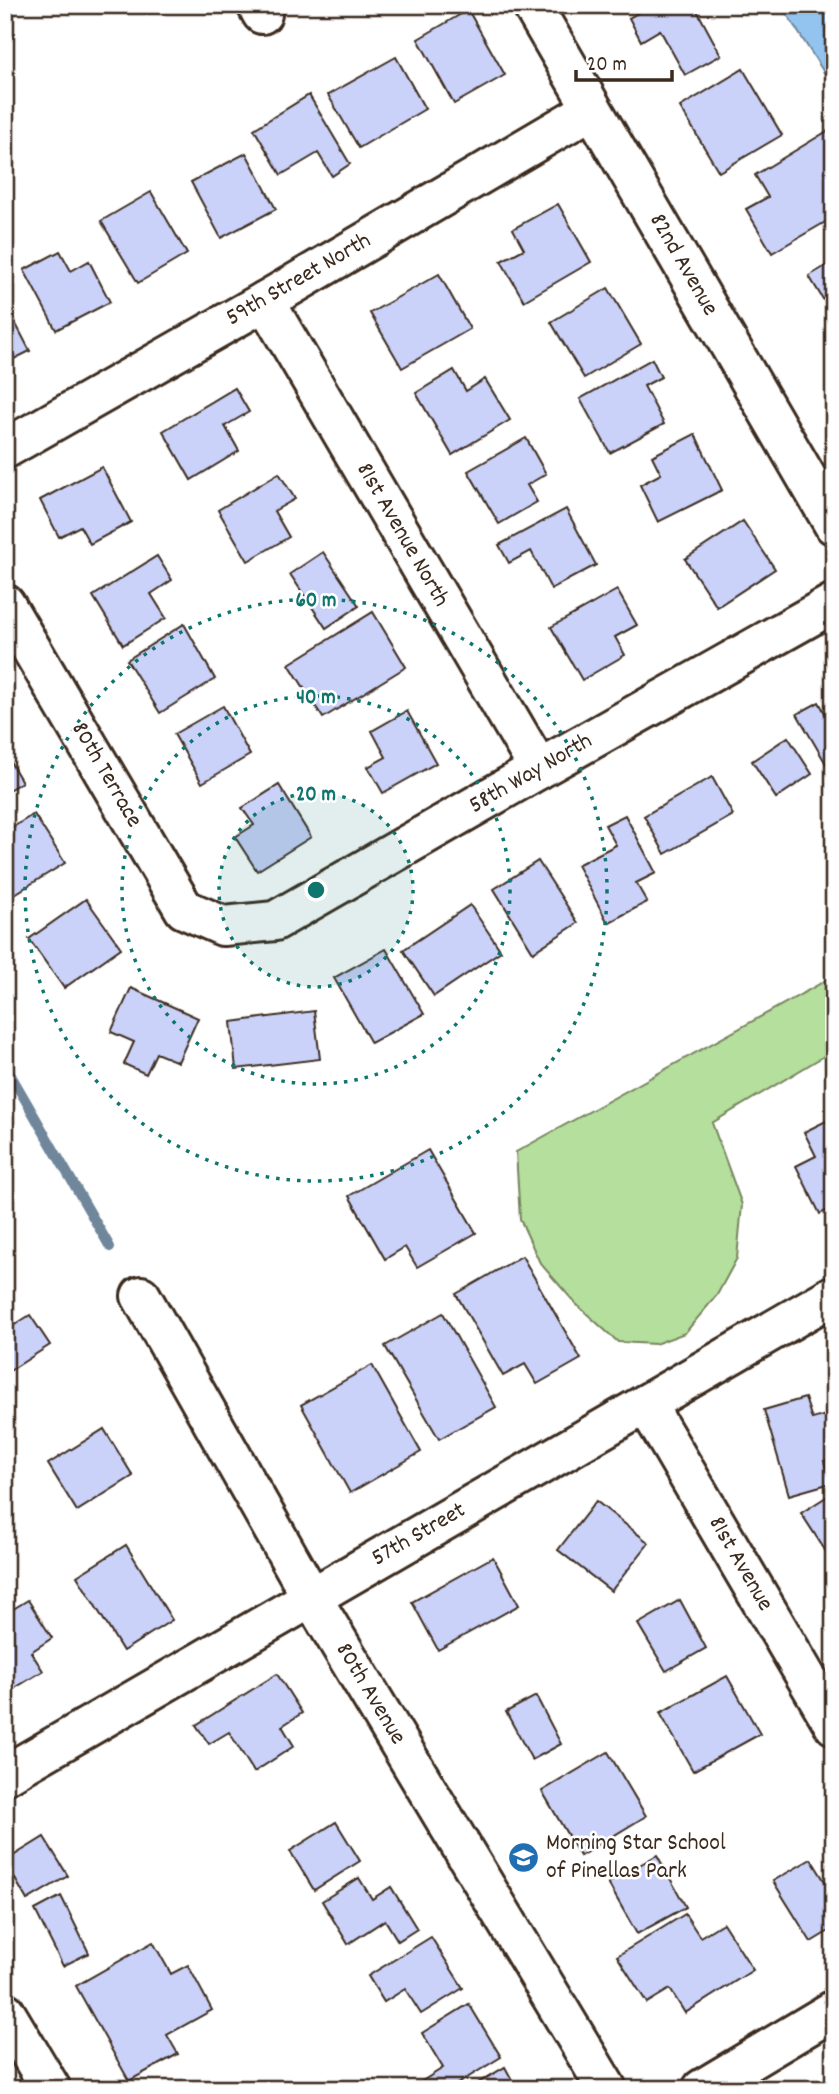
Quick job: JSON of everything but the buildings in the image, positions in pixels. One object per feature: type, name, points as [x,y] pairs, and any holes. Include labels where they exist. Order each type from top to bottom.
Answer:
[{"type":"street","name":"82nd Avenue","points":[[531,5],[834,525]]},
{"type":"street","name":"59th Street North","points":[[5,449],[265,301],[592,109]]},
{"type":"street","name":"81st Avenue North","points":[[265,301],[539,769]]},
{"type":"street","name":"58th Way North","points":[[223,926],[275,921],[834,603]]},
{"type":"street","name":"80th Terrace","points":[[5,604],[184,909],[223,926]]},
{"type":"street","name":"57th Street","points":[[5,1776],[834,1295]]},
{"type":"street","name":"80th Avenue","points":[[141,1296],[312,1598],[607,2089]]},
{"type":"street","name":"81st Avenue","points":[[646,1404],[834,1725]]},
{"type":"street","points":[[702,2089],[834,2011]]},
{"type":"street","points":[[5,2012],[51,2089]]},
{"type":"green space","points":[[834,976],[834,1050],[712,1123],[742,1205],[737,1258],[717,1295],[685,1333],[655,1344],[618,1342],[576,1304],[540,1263],[520,1219],[516,1152]]},
{"type":"water","points":[[781,5],[834,5],[834,88]]},
{"type":"waterway","points":[[5,1065],[110,1247]]},
{"type":"place","name":"Morning Star School of Pinellas Park","points":[[523,1858]]}]
